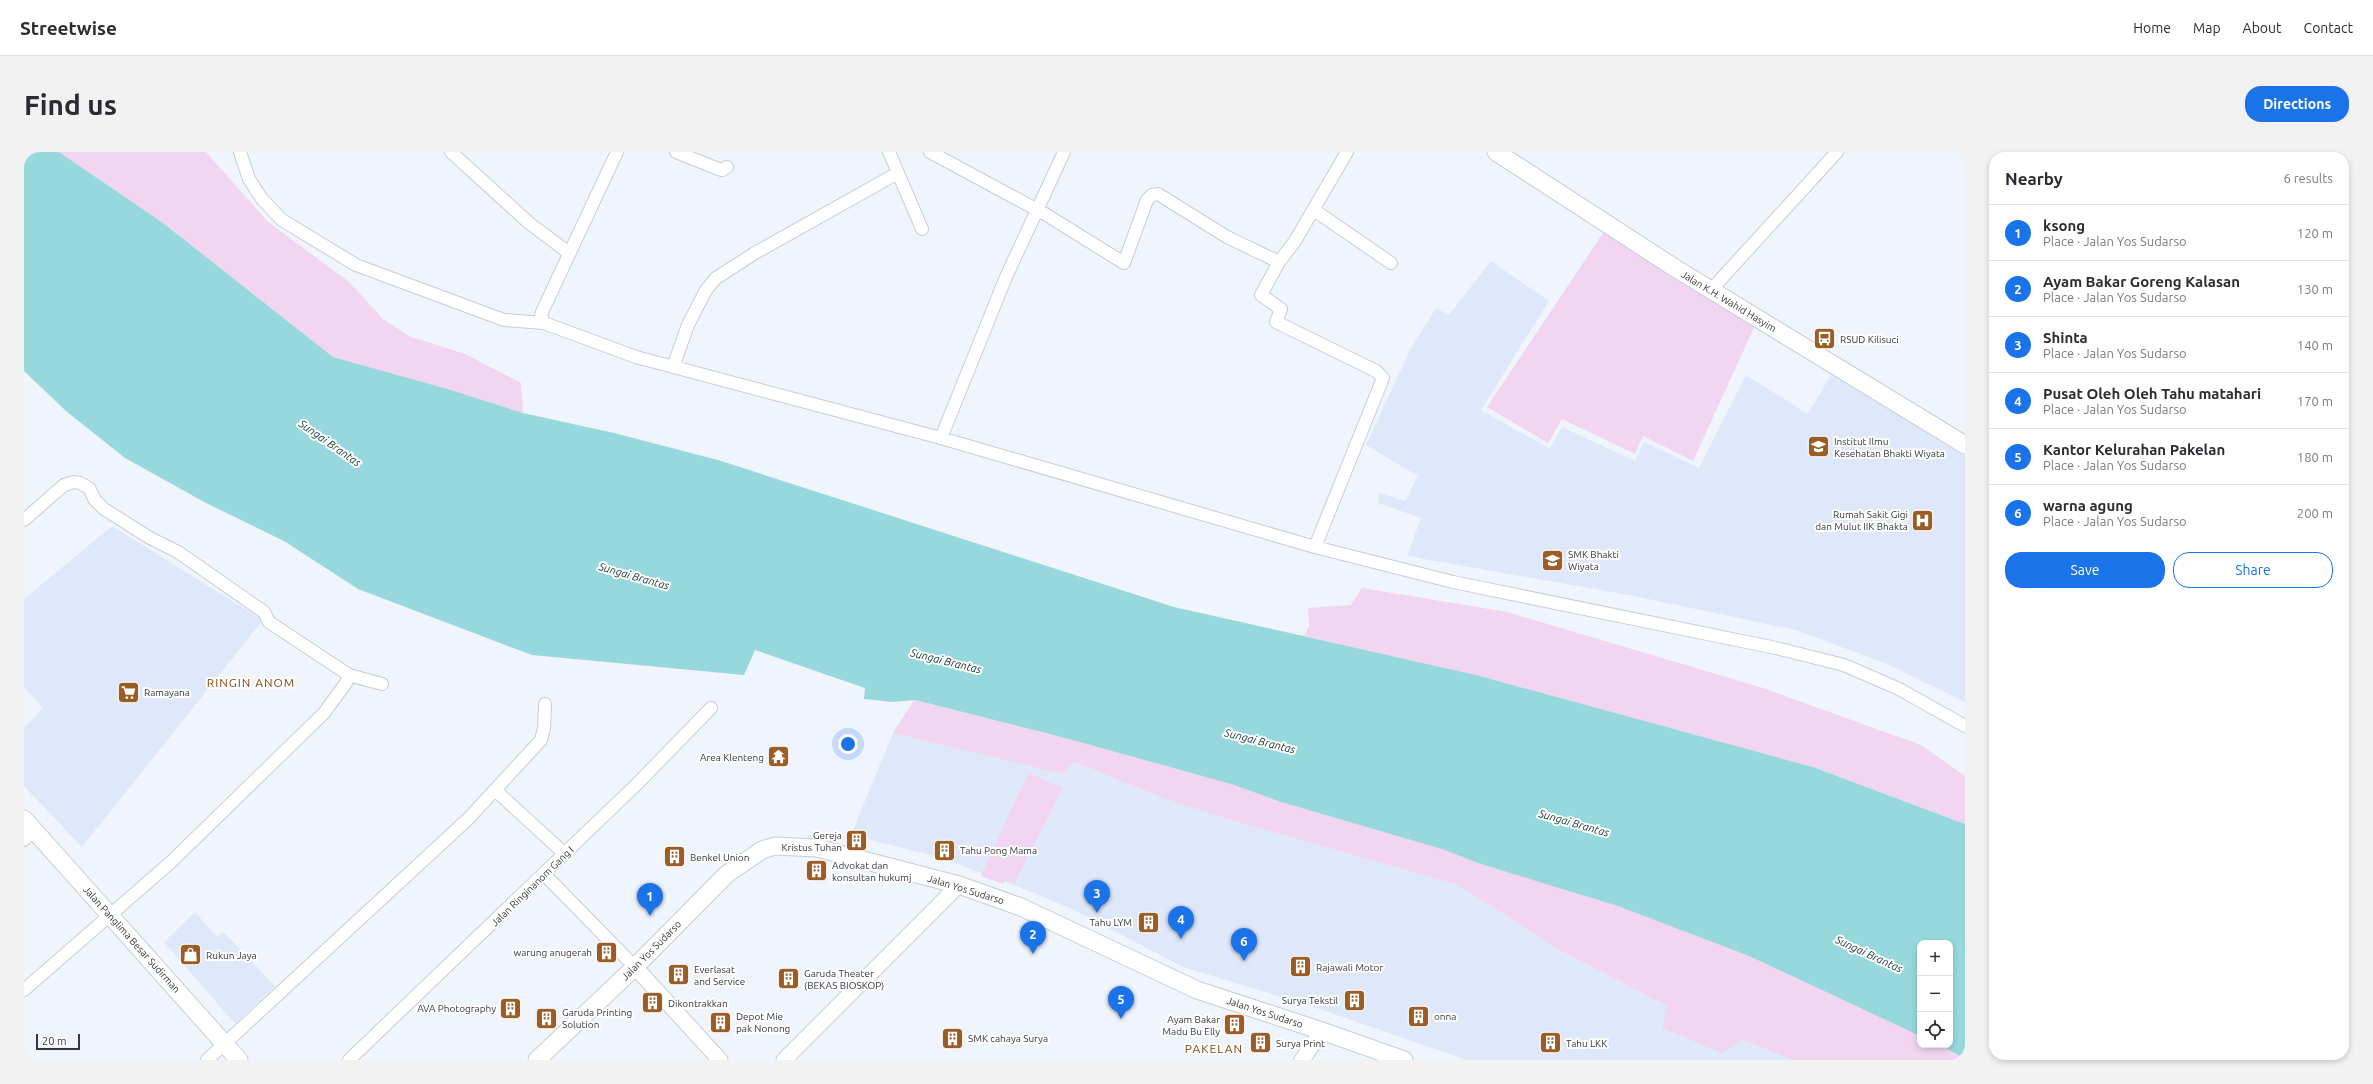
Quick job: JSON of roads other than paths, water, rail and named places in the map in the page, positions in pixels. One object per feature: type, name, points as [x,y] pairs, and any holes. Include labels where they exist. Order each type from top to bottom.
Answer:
[{"type":"main road","name":"Jalan K.H. Wahid Hasyim","points":[[1496,152],[1711,290],[1965,445]]},
{"type":"main road","name":"Jalan Panglima Besar Sudirman","points":[[27,830],[112,916],[239,1060]]},
{"type":"main road","name":"Jalan Yos Sudarso","points":[[537,1060],[635,967],[727,874],[762,850],[775,846],[817,848],[960,885],[1021,907],[1197,990],[1322,1031],[1404,1060]]},
{"type":"street","points":[[240,152],[248,179],[262,199],[282,220],[356,265],[504,320],[544,323],[636,357],[941,438],[1315,547],[1453,582],[1776,648],[1844,665],[1899,689],[1965,726]]},
{"type":"street","points":[[451,152],[529,223],[569,253]]},
{"type":"street","points":[[544,323],[541,316],[542,312],[617,152]]},
{"type":"street","points":[[676,152],[722,170],[727,167]]},
{"type":"street","points":[[889,152],[896,174],[922,229]]},
{"type":"street","points":[[930,152],[1036,209],[1124,263],[1147,200],[1152,195],[1158,194],[1227,238],[1279,262]]},
{"type":"street","points":[[941,438],[976,348],[1036,209],[1064,152]]},
{"type":"street","points":[[1315,547],[1383,378],[1376,371],[1276,322],[1281,308],[1261,295],[1279,262],[1314,210],[1347,152]]},
{"type":"street","points":[[1711,290],[1837,152]]},
{"type":"street","points":[[673,367],[688,325],[706,290],[716,278],[762,249],[896,174]]},
{"type":"street","points":[[1314,210],[1391,263]]},
{"type":"street","points":[[24,520],[58,490],[74,482],[89,488],[104,509],[155,541],[178,552],[264,612],[269,622],[349,675],[382,684]]},
{"type":"street","points":[[24,990],[112,916],[172,862],[324,713],[346,683],[349,675]]},
{"type":"street","points":[[206,1060],[402,881],[496,790],[541,740],[544,728],[545,704]]},
{"type":"street","name":"Jalan Ringinanom Gang I","points":[[349,1060],[565,854],[711,708]]},
{"type":"street","points":[[496,790],[565,854]]},
{"type":"street","points":[[544,874],[635,967],[720,1060]]},
{"type":"street","points":[[784,1060],[960,885]]},
{"type":"street","points":[[1302,1060],[1322,1031]]},
{"type":"water","name":"Sungai Brantas","points":[[24,152],[59,152],[163,223],[333,357],[451,390],[523,413],[614,433],[718,460],[1174,607],[1476,675],[1813,767],[1965,824],[1965,1059],[1945,1048],[1953,1048],[1953,940],[1917,940],[1917,1035],[1749,956],[1618,906],[1478,863],[1445,850],[1281,802],[1231,784],[1054,735],[915,700],[893,702],[864,699],[865,688],[755,650],[744,675],[532,655],[358,589],[284,541],[206,503],[125,458],[66,411],[24,371]]},
{"type":"place","name":"RSUD Kilisuci","points":[[1824,339]]},
{"type":"place","name":"Institut Ilmu Kesehatan Bhakti Wiyata","points":[[1818,447]]},
{"type":"place","name":"Rumah Sakit Gigi dan Mulut IIK Bhakta","points":[[1923,520]]},
{"type":"place","name":"SMK Bhakti Wiyata","points":[[1553,560]]},
{"type":"place","name":"Ramayana","points":[[128,692]]},
{"type":"place","name":"Area Klenteng","points":[[779,757]]},
{"type":"place","name":"Gereja Kristus Tuhan","points":[[857,841]]},
{"type":"place","name":"Tahu Pong Mama","points":[[945,850]]},
{"type":"place","name":"Benkel Union","points":[[675,857]]},
{"type":"place","name":"Advokat dan konsultan hukumj","points":[[817,871]]},
{"type":"place","name":"Shinta","points":[[1097,913]]},
{"type":"place","name":"ksong","points":[[650,916]]},
{"type":"place","name":"Tahu LYM","points":[[1148,922]]},
{"type":"place","name":"Pusat Oleh Oleh Tahu matahari","points":[[1181,939]]},
{"type":"place","name":"warung anugerah","points":[[607,952]]},
{"type":"place","name":"Ayam Bakar Goreng Kalasan","points":[[1033,954]]},
{"type":"place","name":"Rukun Jaya","points":[[190,955]]},
{"type":"place","name":"warna agung","points":[[1244,961]]},
{"type":"place","name":"Rajawali Motor","points":[[1301,967]]},
{"type":"place","name":"Everlasat and Service","points":[[679,975]]},
{"type":"place","name":"Garuda Theater (BEKAS BIOSKOP)","points":[[789,979]]},
{"type":"place","name":"Surya Tekstil","points":[[1354,1000]]},
{"type":"place","name":"Dikontrakkan","points":[[652,1003]]},
{"type":"place","name":"AVA Photography","points":[[511,1008]]},
{"type":"place","name":"onna","points":[[1419,1016]]},
{"type":"place","name":"Garuda Printing Solution","points":[[546,1018]]},
{"type":"place","name":"Kantor Kelurahan Pakelan","points":[[1121,1019]]},
{"type":"place","name":"Depot Mie pak Nonong","points":[[721,1022]]},
{"type":"place","name":"Ayam Bakar Madu Bu Elly","points":[[1235,1025]]},
{"type":"place","name":"SMK cahaya Surya","points":[[953,1038]]},
{"type":"place","name":"Surya Print","points":[[1260,1043]]},
{"type":"place","name":"Tahu LKK","points":[[1550,1043]]},
{"type":"district","name":"RINGIN ANOM","points":[[251,683]]},
{"type":"district","name":"PAKELAN","points":[[1214,1049]]}]
